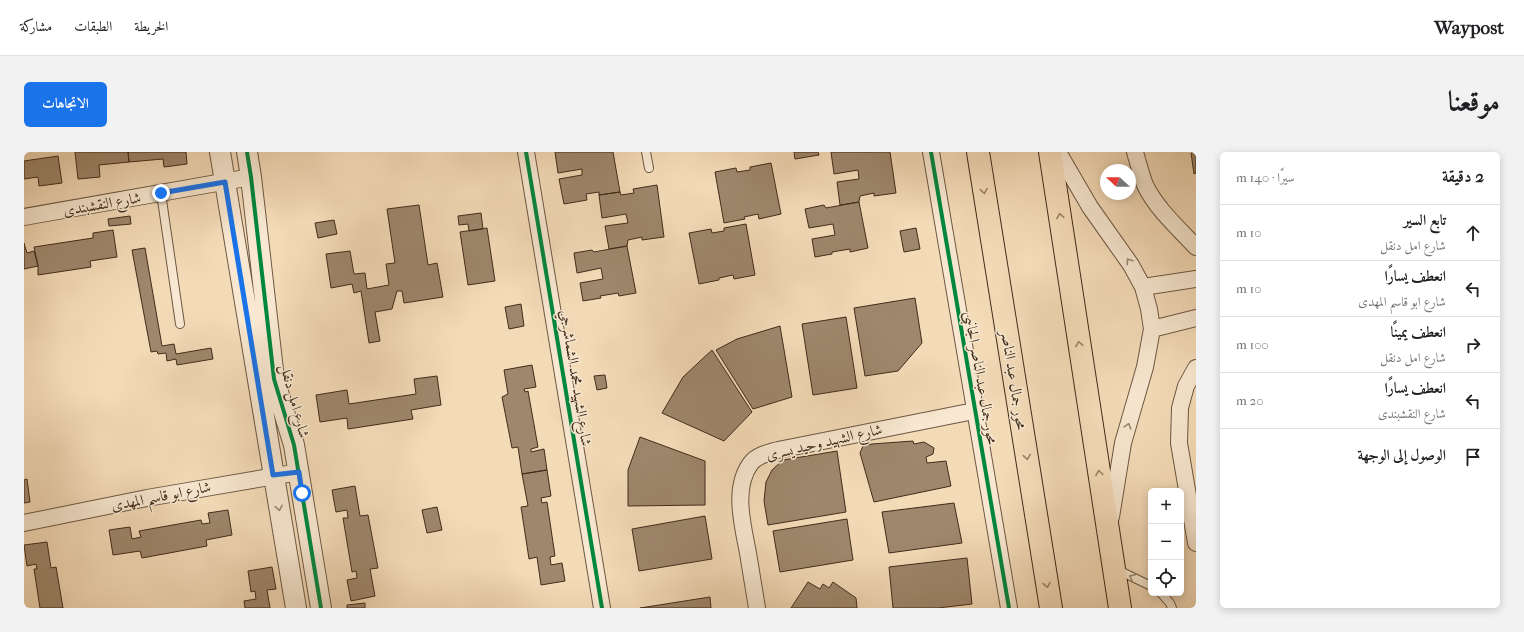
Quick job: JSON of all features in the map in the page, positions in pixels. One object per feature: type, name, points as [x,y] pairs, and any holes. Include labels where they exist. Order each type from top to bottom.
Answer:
[{"type":"main road","name":"محور جمال عبد الناصر","points":[[978,152],[1051,608]]},
{"type":"main road","points":[[1050,152],[1120,608]]},
{"type":"street","name":"شارع امل دنقل","points":[[220,152],[296,608]]},
{"type":"street","name":"شارع امل دنقل","points":[[247,152],[274,379],[294,445],[321,608]]},
{"type":"street","name":"شارع الشهيد محمد الشماشرجي","points":[[526,152],[602,608]]},
{"type":"street","name":"محور جمال عبد الناصر الجانبى","points":[[931,152],[1008,608]]},
{"type":"street","points":[[1058,152],[1090,207],[1131,264],[1143,287],[1149,309],[1152,329],[1145,367],[1123,443],[1108,533]]},
{"type":"street","points":[[1135,152],[1146,186],[1168,218],[1196,247]]},
{"type":"street","name":"شارع النقشبندى","points":[[24,217],[251,177]]},
{"type":"street","points":[[1143,287],[1196,279]]},
{"type":"street","points":[[1152,329],[1196,318]]},
{"type":"street","points":[[1196,368],[1186,386],[1180,408],[1179,443],[1196,543]]},
{"type":"street","name":"شارع الشهيد وحيد يسرى","points":[[757,608],[740,502],[745,474],[752,462],[764,454],[778,450],[974,411]]},
{"type":"street","name":"شارع ابو قاسم المهدى","points":[[24,523],[147,498],[273,475],[299,472]]},
{"type":"lane","points":[[646,152],[649,168]]},
{"type":"lane","points":[[161,193],[180,324]]},
{"type":"lane","points":[[1114,568],[1148,585]]},
{"type":"lane","points":[[1164,596],[1172,608]]},
{"type":"building","points":[[75,152],[128,152],[129,162],[99,165],[100,177],[78,179]]},
{"type":"building","points":[[128,152],[186,152],[187,164],[164,167],[163,159],[129,162]]},
{"type":"building","points":[[555,152],[613,152],[620,192],[599,195],[599,192],[586,194],[587,200],[564,204],[559,179],[582,175],[582,169],[558,173]]},
{"type":"building","points":[[794,152],[818,152],[819,155],[795,159]]},
{"type":"building","points":[[831,152],[890,152],[896,193],[874,196],[874,193],[860,196],[859,202],[840,205],[837,182],[859,179],[858,170],[834,174]]},
{"type":"building","points":[[1196,152],[1196,173],[1194,174],[1191,153]]},
{"type":"building","points":[[58,156],[62,183],[39,186],[38,177],[24,179],[24,161]]},
{"type":"building","points":[[771,163],[781,214],[759,219],[758,214],[744,217],[745,219],[724,223],[715,172],[736,168],[737,172],[750,170],[750,167]]},
{"type":"building","points":[[657,185],[664,237],[642,240],[642,237],[628,240],[627,246],[609,249],[605,226],[628,223],[626,214],[602,218],[599,195],[620,192],[621,195],[634,193],[633,189]]},
{"type":"building","points":[[859,202],[868,248],[850,252],[850,249],[832,252],[832,254],[815,257],[812,239],[835,235],[833,224],[809,228],[805,209],[824,205],[826,208]]},
{"type":"building","points":[[419,205],[428,265],[437,263],[443,297],[404,303],[402,291],[397,291],[392,309],[375,312],[380,341],[369,343],[361,291],[354,293],[352,284],[331,288],[326,254],[350,251],[354,274],[365,273],[367,289],[389,285],[386,264],[395,263],[387,209]]},
{"type":"building","points":[[481,213],[483,229],[469,231],[468,224],[459,225],[458,216]]},
{"type":"building","points":[[130,216],[131,224],[109,226],[108,219]]},
{"type":"building","points":[[334,220],[337,234],[318,238],[315,223]]},
{"type":"building","points":[[746,224],[755,275],[734,279],[733,275],[719,278],[719,280],[699,284],[689,233],[711,229],[712,233],[724,231],[724,228]]},
{"type":"building","points":[[487,228],[495,281],[468,285],[460,232]]},
{"type":"building","points":[[916,228],[920,249],[904,252],[900,231]]},
{"type":"building","points":[[113,230],[117,257],[90,261],[91,267],[38,275],[38,266],[34,247],[93,238],[93,233]]},
{"type":"building","points":[[24,243],[27,253],[34,251],[38,266],[24,269]]},
{"type":"building","points":[[627,246],[636,293],[619,296],[618,293],[583,301],[580,283],[603,279],[601,268],[577,273],[574,253],[592,250],[594,252]]},
{"type":"building","points":[[145,248],[162,346],[174,344],[176,354],[211,348],[213,359],[177,365],[176,359],[167,361],[166,353],[158,354],[157,351],[151,352],[132,250]]},
{"type":"building","points":[[915,298],[922,343],[898,371],[865,376],[854,308]]},
{"type":"building","points":[[521,304],[524,326],[509,329],[505,307]]},
{"type":"building","points":[[846,317],[857,388],[813,395],[802,324]]},
{"type":"building","points":[[780,326],[792,397],[753,409],[716,350],[737,339]]},
{"type":"building","points":[[712,350],[752,412],[724,441],[662,413],[683,377]]},
{"type":"building","points":[[532,365],[536,387],[524,389],[525,392],[528,391],[538,447],[531,449],[531,452],[544,449],[547,470],[522,474],[518,447],[512,448],[502,397],[508,394],[504,370]]},
{"type":"building","points":[[605,375],[607,388],[597,390],[594,376]]},
{"type":"building","points":[[437,376],[441,405],[411,410],[413,419],[348,429],[347,418],[320,422],[316,395],[347,390],[349,404],[416,394],[414,379]]},
{"type":"building","points":[[640,437],[705,461],[705,505],[628,506],[628,470]]},
{"type":"building","points":[[913,441],[914,444],[924,442],[934,448],[933,454],[926,457],[927,463],[946,461],[951,486],[874,502],[860,453],[863,446]]},
{"type":"building","points":[[837,451],[846,512],[768,525],[764,501],[766,482],[772,470],[783,460]]},
{"type":"building","points":[[547,470],[551,496],[541,498],[542,503],[547,502],[555,556],[550,557],[551,565],[562,563],[565,581],[541,585],[537,557],[529,559],[521,507],[528,506],[522,474]]},
{"type":"building","points":[[27,479],[30,502],[24,503],[24,480]]},
{"type":"building","points":[[355,486],[360,516],[368,515],[378,568],[370,569],[375,596],[351,601],[347,580],[357,578],[356,571],[352,572],[343,518],[348,518],[347,510],[336,512],[332,490]]},
{"type":"building","points":[[954,503],[962,543],[889,553],[882,512]]},
{"type":"building","points":[[437,507],[442,530],[427,533],[422,510]]},
{"type":"building","points":[[228,510],[232,535],[206,540],[207,546],[142,558],[140,551],[113,555],[109,530],[130,527],[132,539],[141,537],[139,531],[201,520],[202,524],[210,523],[208,513]]},
{"type":"building","points":[[705,516],[712,559],[639,571],[632,529]]},
{"type":"building","points":[[847,519],[853,560],[780,572],[773,531]]},
{"type":"building","points":[[47,542],[51,568],[56,567],[63,608],[40,608],[34,569],[37,569],[36,564],[27,566],[24,545]]},
{"type":"building","points":[[967,558],[972,604],[938,608],[893,608],[889,567]]},
{"type":"building","points":[[272,567],[276,589],[267,590],[270,608],[245,608],[244,601],[256,599],[255,591],[251,592],[248,571]]},
{"type":"building","points":[[808,582],[820,589],[823,584],[829,588],[833,582],[856,598],[857,608],[791,608]]},
{"type":"building","points":[[710,597],[711,608],[640,608]]},
{"type":"building","points":[[365,603],[365,608],[347,608],[347,605]]},
{"type":"cycle path","points":[[247,152],[274,379],[294,445],[321,608]]},
{"type":"cycle path","points":[[526,152],[602,608]]},
{"type":"cycle path","points":[[931,152],[1009,608]]},
{"type":"route","points":[[161,193],[225,182],[273,475],[299,472],[302,493]]}]
